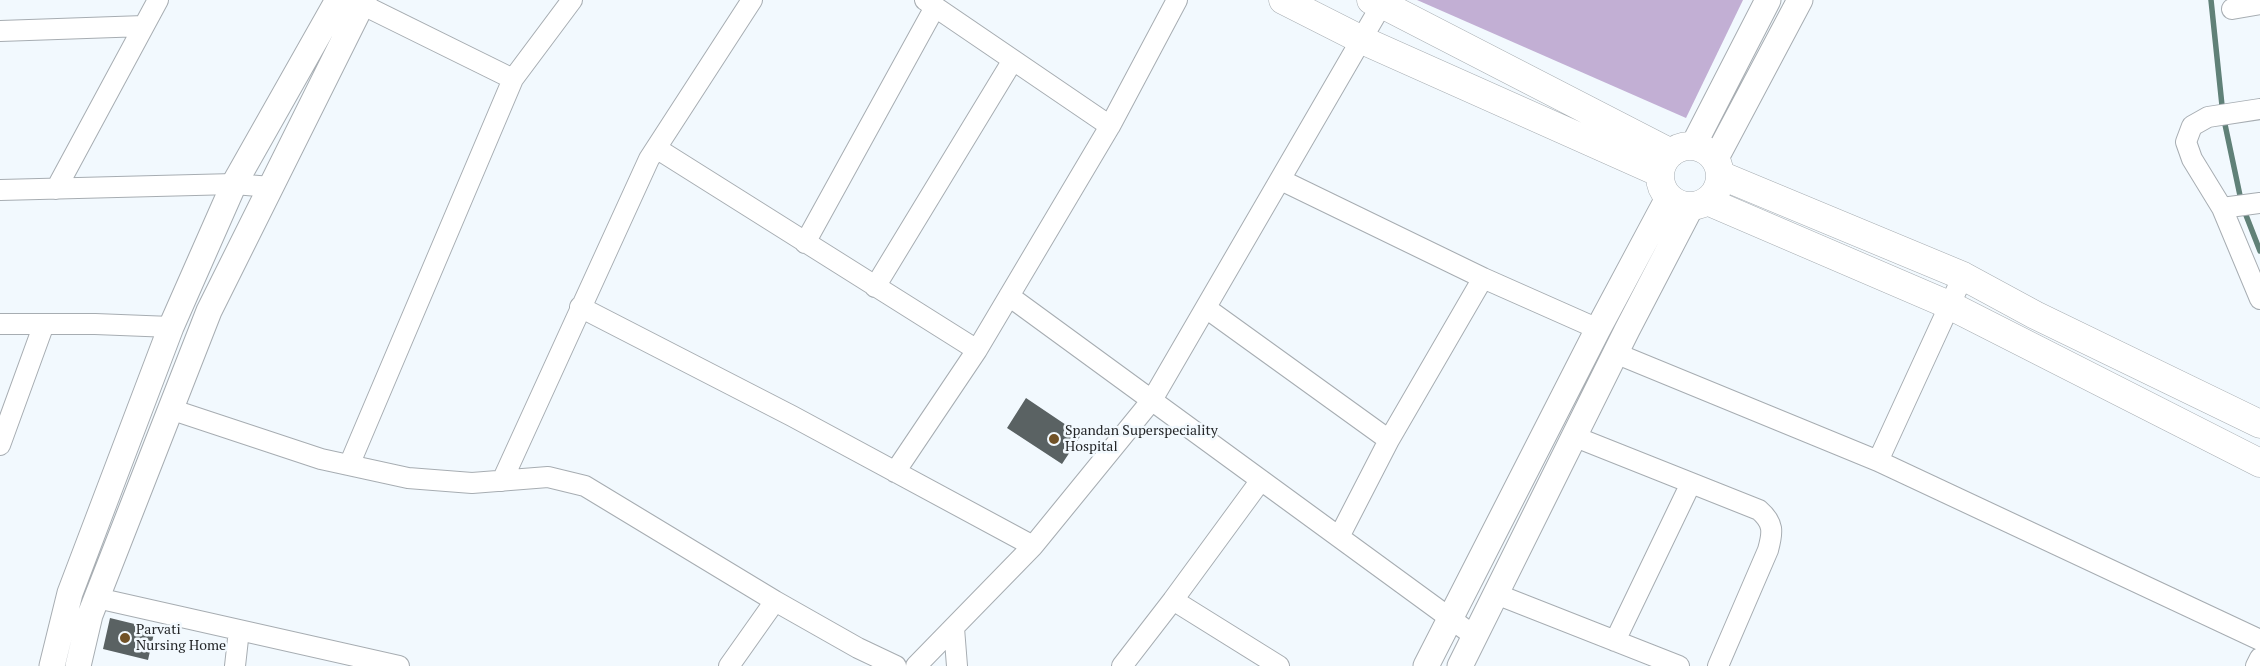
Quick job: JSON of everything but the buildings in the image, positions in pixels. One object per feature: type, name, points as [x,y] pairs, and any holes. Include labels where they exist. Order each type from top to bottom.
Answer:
[{"type":"main road","points":[[1283,0],[1362,40],[1691,177],[1963,276],[2035,315],[2260,424]]},
{"type":"main road","points":[[1376,2],[1691,177],[1950,305],[2260,463]]},
{"type":"street","points":[[56,189],[158,0]]},
{"type":"street","points":[[350,463],[513,78],[572,0]]},
{"type":"street","points":[[502,481],[649,159],[752,0]]},
{"type":"street","points":[[895,472],[977,350],[1110,126],[1177,0]]},
{"type":"street","points":[[1460,666],[1473,635],[1496,594],[1616,353],[1768,0]]},
{"type":"street","points":[[1426,666],[1598,329],[1800,0]]},
{"type":"street","points":[[354,1],[513,78]]},
{"type":"street","points":[[52,666],[70,593],[171,327],[234,184],[354,1]]},
{"type":"street","points":[[78,666],[96,598],[209,311],[271,187],[354,1]]},
{"type":"street","points":[[916,666],[1033,546],[1152,400],[1362,40],[1376,2]]},
{"type":"street","points":[[805,243],[930,3],[1110,126]]},
{"type":"street","points":[[2232,9],[2260,4]]},
{"type":"street","points":[[0,31],[144,26]]},
{"type":"street","points":[[875,287],[1013,60]]},
{"type":"street","points":[[2260,109],[2208,117],[2192,126],[2186,142],[2192,159],[2222,208],[2260,299]]},
{"type":"street","points":[[656,148],[977,350]]},
{"type":"street","points":[[1281,180],[1483,278],[1598,329]]},
{"type":"street","points":[[0,190],[234,184],[271,187]]},
{"type":"street","points":[[2222,208],[2260,203]]},
{"type":"street","points":[[1878,462],[1963,276]]},
{"type":"street","points":[[1339,537],[1389,440],[1483,278]]},
{"type":"street","points":[[1009,296],[1473,635]]},
{"type":"street","points":[[580,307],[1033,546]]},
{"type":"street","points":[[1206,308],[1389,440]]},
{"type":"street","points":[[0,324],[171,327]]},
{"type":"street","points":[[1,436],[44,324]]},
{"type":"street","points":[[1616,353],[1878,462],[2260,640]]},
{"type":"street","points":[[170,409],[321,459],[350,463],[408,478],[472,483],[548,477],[585,486],[775,601],[858,648],[896,666]]},
{"type":"street","points":[[1573,436],[1759,510],[1769,518],[1772,535],[1768,550],[1718,666]]},
{"type":"street","points":[[1122,666],[1261,480]]},
{"type":"street","points":[[1625,651],[1691,483]]},
{"type":"street","points":[[1496,594],[1625,651],[1679,666]]},
{"type":"street","points":[[96,598],[399,666]]},
{"type":"street","points":[[1173,600],[1279,666]]},
{"type":"street","points":[[729,666],[775,601]]},
{"type":"street","points":[[954,628],[958,666]]},
{"type":"street","points":[[235,666],[239,630]]},
{"type":"street","points":[[2256,666],[2260,658]]},
{"type":"shaded area","points":[[1417,0],[1743,0],[1686,118]]},
{"type":"waterway","points":[[2211,0],[2223,115],[2242,205],[2260,251]]},
{"type":"place","name":"Spandan Superspeciality Hospital","points":[[1054,439]]},
{"type":"place","name":"Parvati Nursing Home","points":[[125,638]]}]
